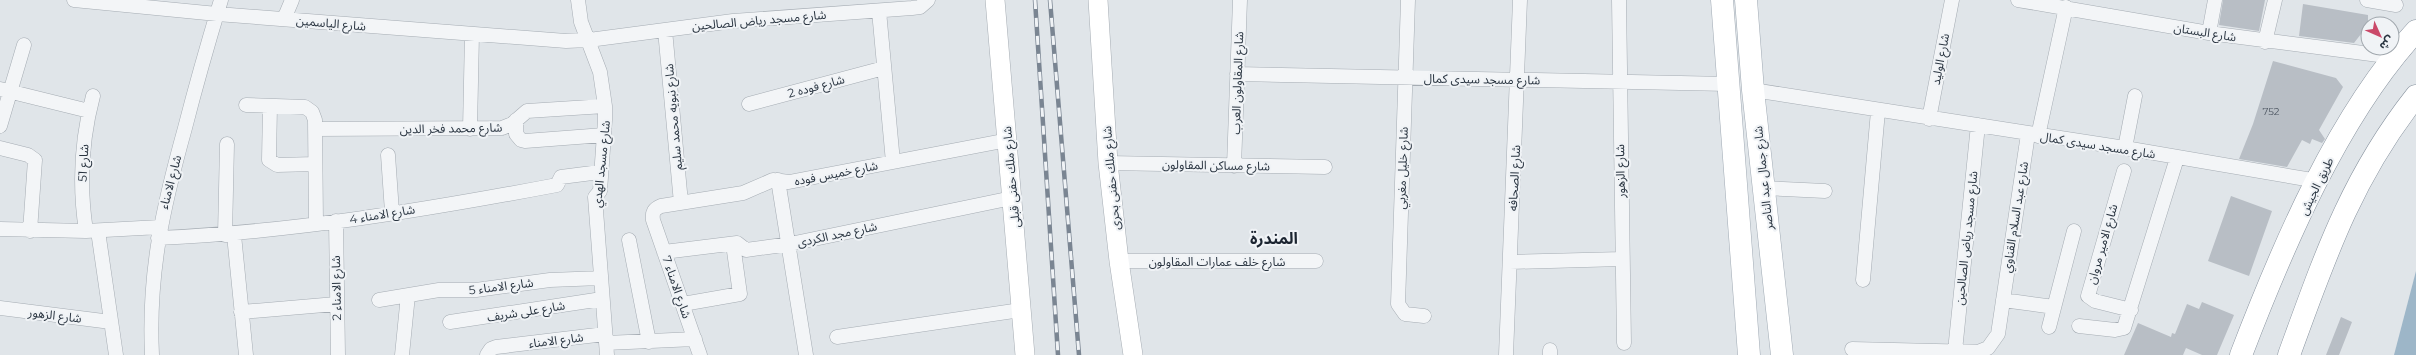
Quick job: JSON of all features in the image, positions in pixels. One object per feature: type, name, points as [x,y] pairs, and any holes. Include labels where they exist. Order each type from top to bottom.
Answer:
[{"type":"main road","points":[[1722,0],[1749,355]]},
{"type":"main road","name":"شارع جمال عبد الناصر","points":[[1746,0],[1753,90],[1782,355]]},
{"type":"main road","name":"طريق الجيش","points":[[2241,355],[2279,264],[2318,181],[2352,116],[2394,57],[2416,31]]},
{"type":"main road","points":[[2289,355],[2322,263],[2346,208],[2369,163],[2396,121],[2416,96]]},
{"type":"street","name":"شارع الياسمين","points":[[74,0],[167,4],[217,14],[566,41],[589,40]]},
{"type":"street","name":"شارع الامناء","points":[[152,355],[151,330],[159,232],[168,185],[221,0]]},
{"type":"street","points":[[284,19],[292,0]]},
{"type":"street","name":"شارع مسجد الهدي","points":[[578,0],[581,22],[600,72],[605,106],[600,191],[595,197],[606,344]]},
{"type":"street","name":"شارع مسجد رياض الصالحين","points":[[589,40],[794,15],[879,11],[920,7],[928,0]]},
{"type":"street","name":"شارع ملك حفنى قبلى","points":[[995,0],[1025,355]]},
{"type":"street","name":"شارع ملك حفنى بحرى","points":[[1098,0],[1108,163],[1119,261],[1133,355]]},
{"type":"street","name":"شارع المقاولون العرب","points":[[1234,166],[1240,0]]},
{"type":"street","name":"شارع خليل مغربي","points":[[1408,0],[1404,78],[1398,304],[1405,314],[1424,316]]},
{"type":"street","name":"شارع الصحافه","points":[[1506,355],[1520,0]]},
{"type":"street","name":"شارع الزهور","points":[[1618,0],[1618,82],[1624,342]]},
{"type":"street","name":"شارع الوليد","points":[[1929,119],[1952,0]]},
{"type":"street","name":"شارع البستان","points":[[2018,0],[2265,42],[2394,57]]},
{"type":"street","points":[[2210,33],[2215,0]]},
{"type":"street","points":[[2265,42],[2275,0]]},
{"type":"street","points":[[2367,0],[2396,5]]},
{"type":"street","name":"شارع عبد السلام القناوي","points":[[1852,349],[1978,352],[1988,348],[1998,334],[2033,135],[2066,8]]},
{"type":"street","points":[[879,11],[893,162]]},
{"type":"street","name":"شارع نبويه محمد سليم","points":[[665,30],[681,203]]},
{"type":"street","points":[[470,128],[472,34]]},
{"type":"street","points":[[0,126],[5,90],[24,45]]},
{"type":"street","name":"شارع فوده 2","points":[[749,104],[884,68]]},
{"type":"street","name":"شارع مسجد سيدى كمال","points":[[1237,74],[1728,84]]},
{"type":"street","points":[[5,90],[89,111]]},
{"type":"street","name":"شارع مسجد سيدى كمال","points":[[1753,90],[1929,119],[1978,125],[2033,135],[2125,148],[2318,181]]},
{"type":"street","name":"شارع 51","points":[[93,96],[83,142],[81,173],[111,322],[116,355]]},
{"type":"street","points":[[2125,148],[2134,96]]},
{"type":"street","points":[[246,105],[306,107],[312,112],[315,120],[316,224]]},
{"type":"street","points":[[270,106],[269,160],[277,165],[315,164]]},
{"type":"street","name":"شارع محمد فخر الدين","points":[[315,129],[502,128],[528,111],[605,106]]},
{"type":"street","points":[[1863,280],[1878,111]]},
{"type":"street","points":[[516,120],[516,134],[521,140],[525,141],[604,135]]},
{"type":"street","name":"شارع مسجد رياض الصالحين","points":[[1954,351],[1978,125]]},
{"type":"street","name":"شارع خميس فوده","points":[[653,220],[652,214],[656,208],[743,193],[755,186],[778,180],[789,182],[1008,140]]},
{"type":"street","points":[[228,144],[229,235],[246,355]]},
{"type":"street","points":[[0,148],[28,155],[35,160],[30,231]]},
{"type":"street","points":[[388,155],[392,212]]},
{"type":"street","points":[[2079,326],[2120,330],[2124,328],[2127,323],[2177,158]]},
{"type":"street","name":"شارع مساكن المقاولون","points":[[1108,163],[1325,167]]},
{"type":"street","name":"شارع الامير مروان","points":[[2124,171],[2088,296],[2095,301],[2131,310]]},
{"type":"street","name":"شارع الامناء 4","points":[[0,229],[30,231],[159,232],[229,235],[336,221],[557,185],[561,177],[600,172]]},
{"type":"street","points":[[778,180],[790,244],[806,355]]},
{"type":"street","points":[[1764,188],[1825,191]]},
{"type":"street","name":"شارع مجد الكردى","points":[[664,252],[733,244],[739,244],[746,250],[790,244],[1012,198]]},
{"type":"street","name":"شارع الامناء 7","points":[[653,220],[700,355]]},
{"type":"street","name":"شارع الامناء 2","points":[[336,221],[336,304],[338,355]]},
{"type":"street","points":[[2049,327],[2074,230]]},
{"type":"street","points":[[629,240],[648,342]]},
{"type":"street","points":[[683,304],[740,294],[733,244]]},
{"type":"street","points":[[1510,262],[1622,259]]},
{"type":"street","name":"شارع خلف عمارات المقاولون","points":[[1119,261],[1316,261]]},
{"type":"street","name":"شارع الامناء 5","points":[[379,300],[446,290],[476,290],[550,280],[601,278]]},
{"type":"street","points":[[402,355],[408,295]]},
{"type":"street","name":"شارع على شريف","points":[[450,322],[602,299]]},
{"type":"street","points":[[2003,300],[2054,307]]},
{"type":"street","points":[[241,312],[336,304]]},
{"type":"street","name":"شارع الزهور","points":[[0,309],[111,322]]},
{"type":"street","points":[[837,337],[1021,310]]},
{"type":"street","name":"شارع الامناء","points":[[487,355],[491,348],[496,347],[606,344],[695,339]]},
{"type":"water","points":[[2416,271],[2416,355],[2394,355]]},
{"type":"building","points":[[2223,0],[2265,0],[2259,31],[2219,25]]},
{"type":"building","points":[[2303,4],[2368,15],[2360,16],[2360,35],[2354,43],[2299,36]]},
{"type":"building","points":[[2273,61],[2336,78],[2343,87],[2319,130],[2325,139],[2322,143],[2312,139],[2310,144],[2302,140],[2287,167],[2239,159],[2253,124]]},
{"type":"building","points":[[2231,196],[2272,211],[2249,276],[2208,261]]},
{"type":"building","points":[[2202,302],[2234,315],[2217,355],[2202,355],[2186,348],[2183,355],[2124,355],[2138,323],[2171,337],[2172,333],[2175,334],[2187,304],[2199,309]]},
{"type":"building","points":[[2341,317],[2352,322],[2339,355],[2326,355]]},
{"type":"railway","points":[[1035,0],[1058,355]]},
{"type":"railway","points":[[1050,0],[1079,355]]},
{"type":"district","name":"المندرة","points":[[1274,238]]}]
